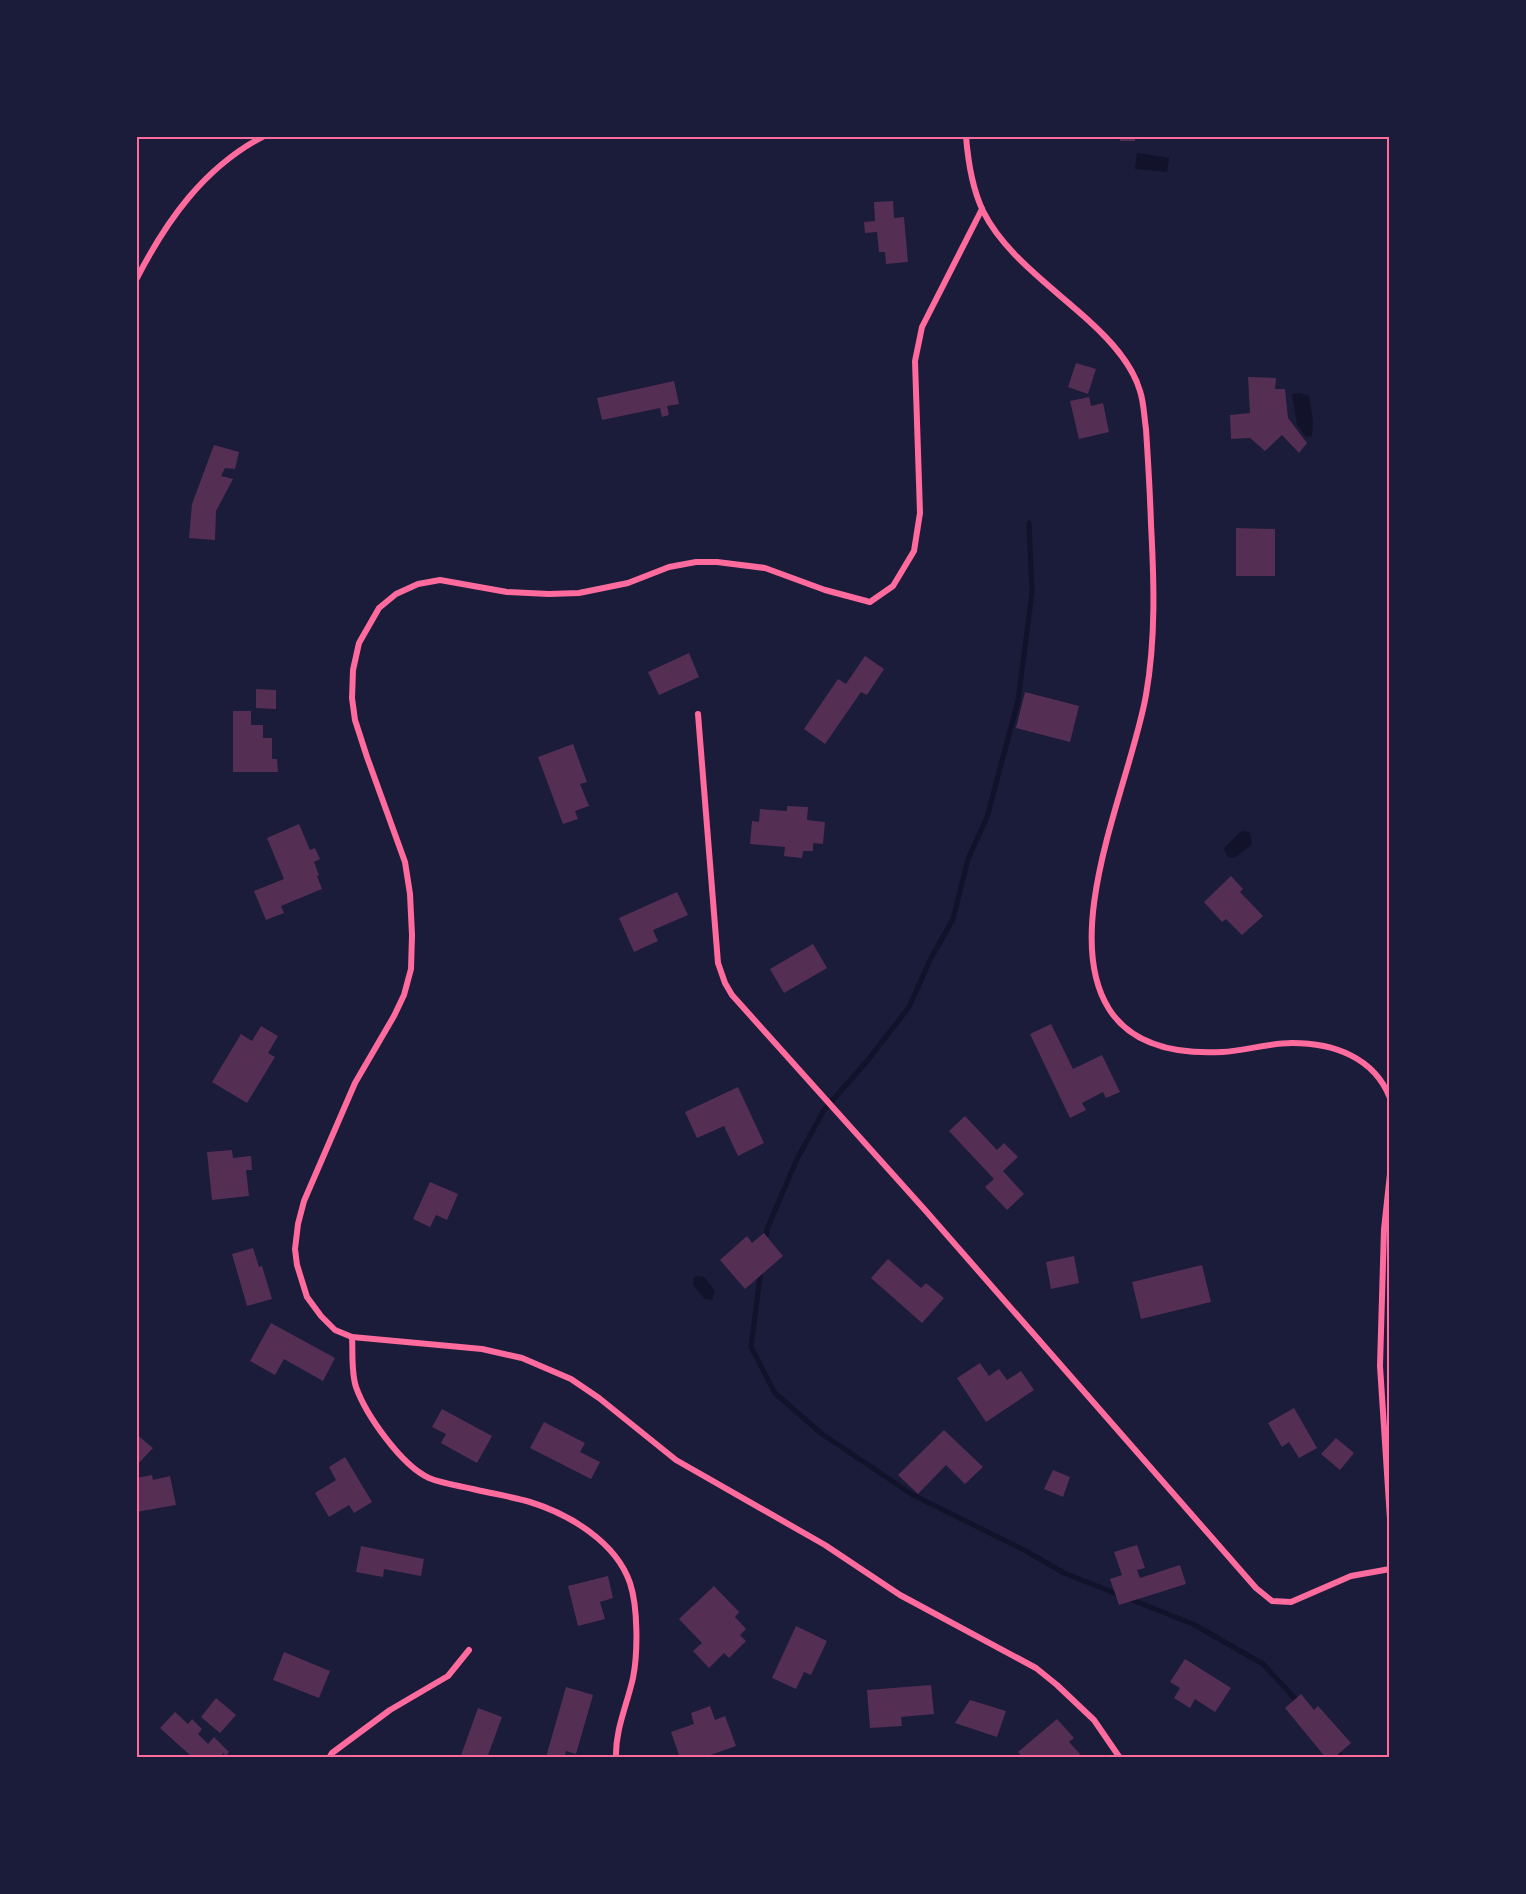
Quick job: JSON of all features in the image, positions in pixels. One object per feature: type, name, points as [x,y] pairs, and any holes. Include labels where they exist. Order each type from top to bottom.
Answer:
[{"type":"street","points":[[136,280],[172,219],[199,184],[236,153],[264,136]]},
{"type":"street","points":[[966,136],[972,181],[982,209],[995,231],[1012,252],[1108,338],[1121,355],[1140,390],[1144,410],[1155,593],[1152,644],[1146,695],[1135,746],[1107,834],[1099,874],[1094,915],[1092,964],[1101,996],[1114,1017],[1139,1038],[1170,1049],[1223,1052],[1292,1043],[1333,1047],[1352,1054],[1369,1066],[1382,1082],[1389,1098]]},
{"type":"street","points":[[982,209],[922,327],[915,361],[920,513],[914,551],[893,586],[870,602],[840,595],[765,568],[717,562],[696,562],[669,567],[628,583],[579,593],[507,592],[440,580],[418,584],[396,594],[379,608],[359,643],[353,670],[352,698],[355,720],[405,862],[411,904],[411,969],[404,995],[355,1083],[304,1201],[295,1249],[297,1265],[308,1297],[321,1316],[335,1330],[352,1337],[482,1348],[522,1358],[571,1379],[599,1398],[676,1460],[825,1545],[900,1595],[1036,1668],[1094,1720],[1120,1758]]},
{"type":"street","points":[[698,714],[718,963],[724,983],[732,995],[925,1210],[1256,1588],[1272,1601],[1291,1602],[1351,1576],[1389,1569]]},
{"type":"street","points":[[1389,1174],[1384,1229],[1380,1366],[1389,1519]]},
{"type":"street","points":[[352,1337],[355,1384],[362,1400],[384,1435],[412,1467],[429,1478],[530,1502],[553,1511],[584,1528],[603,1543],[618,1561],[630,1583],[637,1634],[633,1677],[616,1742],[616,1758]]},
{"type":"street","points":[[328,1758],[390,1710],[448,1676],[469,1650]]},
{"type":"shaded area","points":[[1137,153],[1169,158],[1167,172],[1135,169]]},
{"type":"shaded area","points":[[1300,393],[1309,396],[1313,421],[1312,436],[1306,437],[1297,425],[1292,394]]},
{"type":"shaded area","points":[[1240,832],[1250,833],[1252,844],[1236,857],[1229,858],[1224,848]]},
{"type":"shaded area","points":[[704,1277],[715,1291],[712,1300],[705,1299],[693,1285],[694,1278]]},
{"type":"building","points":[[1120,136],[1135,136],[1135,141],[1120,141]]},
{"type":"building","points":[[893,201],[894,218],[904,217],[908,262],[886,264],[885,252],[879,252],[877,232],[865,233],[864,222],[875,221],[874,202]]},
{"type":"building","points":[[1076,363],[1096,369],[1088,394],[1068,387]]},
{"type":"building","points":[[1248,377],[1276,378],[1275,389],[1285,389],[1288,418],[1307,443],[1299,453],[1282,435],[1265,451],[1250,438],[1231,439],[1230,415],[1250,413]]},
{"type":"building","points":[[674,381],[679,404],[667,406],[669,415],[662,417],[660,408],[602,420],[597,398]]},
{"type":"building","points":[[1089,397],[1091,406],[1103,403],[1109,432],[1079,439],[1070,401]]},
{"type":"building","points":[[214,445],[239,452],[235,469],[225,468],[221,476],[233,479],[216,511],[215,540],[189,538],[192,504]]},
{"type":"building","points":[[1236,528],[1275,529],[1275,576],[1236,576]]},
{"type":"building","points":[[689,653],[699,677],[659,695],[648,672]]},
{"type":"building","points":[[865,656],[884,669],[867,695],[861,692],[825,744],[804,729],[838,679],[846,684]]},
{"type":"building","points":[[256,689],[276,690],[276,709],[256,708]]},
{"type":"building","points":[[1025,692],[1079,706],[1070,742],[1016,728]]},
{"type":"building","points":[[233,711],[251,711],[251,725],[263,725],[263,738],[272,738],[272,759],[277,759],[278,772],[233,772]]},
{"type":"building","points":[[573,744],[587,782],[580,784],[589,806],[575,811],[578,819],[563,824],[538,757]]},
{"type":"building","points":[[787,806],[808,807],[807,820],[825,822],[823,844],[813,843],[813,851],[803,851],[802,858],[784,856],[785,847],[750,844],[752,821],[759,822],[760,809],[787,811]]},
{"type":"building","points":[[299,824],[310,850],[315,848],[320,859],[314,862],[322,889],[281,906],[284,913],[266,920],[254,891],[284,879],[267,838]]},
{"type":"building","points":[[1231,876],[1243,889],[1240,892],[1263,916],[1242,935],[1226,919],[1222,922],[1204,902]]},
{"type":"building","points":[[677,892],[688,915],[653,930],[658,941],[634,952],[619,918]]},
{"type":"building","points":[[813,944],[827,968],[784,993],[770,969]]},
{"type":"building","points":[[1051,1024],[1073,1069],[1102,1055],[1120,1092],[1106,1098],[1103,1092],[1082,1103],[1086,1110],[1070,1118],[1030,1034]]},
{"type":"building","points":[[261,1026],[278,1036],[268,1053],[275,1057],[247,1103],[212,1082],[241,1034],[252,1041]]},
{"type":"building","points":[[738,1087],[764,1143],[738,1156],[724,1126],[697,1138],[685,1112]]},
{"type":"building","points":[[965,1116],[997,1150],[1004,1143],[1018,1157],[1003,1171],[1024,1194],[1007,1210],[985,1187],[994,1179],[949,1131]]},
{"type":"building","points":[[232,1150],[233,1158],[251,1156],[252,1170],[246,1170],[249,1196],[212,1200],[207,1152]]},
{"type":"building","points":[[430,1182],[458,1194],[447,1220],[436,1215],[430,1227],[413,1219]]},
{"type":"building","points":[[764,1233],[783,1256],[745,1289],[720,1260],[747,1236],[752,1243]]},
{"type":"building","points":[[253,1248],[259,1267],[262,1266],[272,1299],[247,1306],[232,1254]]},
{"type":"building","points":[[1074,1256],[1079,1283],[1051,1289],[1046,1262]]},
{"type":"building","points":[[888,1259],[921,1288],[926,1283],[944,1298],[922,1323],[871,1278]]},
{"type":"building","points":[[1202,1265],[1211,1302],[1141,1319],[1132,1282]]},
{"type":"building","points":[[271,1323],[335,1358],[323,1381],[284,1359],[275,1375],[250,1361]]},
{"type":"building","points":[[980,1363],[989,1376],[999,1369],[1007,1380],[1021,1371],[1034,1390],[986,1422],[957,1378]]},
{"type":"building","points":[[1294,1408],[1317,1448],[1299,1458],[1289,1442],[1282,1447],[1268,1423]]},
{"type":"building","points":[[442,1409],[492,1436],[477,1463],[441,1443],[446,1434],[432,1427]]},
{"type":"building","points":[[544,1422],[585,1443],[580,1452],[600,1462],[591,1479],[530,1448]]},
{"type":"building","points":[[944,1430],[983,1467],[965,1484],[946,1465],[918,1494],[898,1475]]},
{"type":"building","points":[[136,1434],[153,1448],[136,1466]]},
{"type":"building","points":[[1336,1438],[1354,1453],[1340,1470],[1321,1454]]},
{"type":"building","points":[[345,1457],[372,1502],[354,1513],[349,1505],[329,1517],[315,1493],[336,1480],[329,1467]]},
{"type":"building","points":[[1053,1470],[1070,1477],[1063,1497],[1044,1489]]},
{"type":"building","points":[[152,1475],[153,1480],[170,1476],[176,1505],[136,1512],[136,1478]]},
{"type":"building","points":[[1137,1545],[1145,1568],[1137,1570],[1140,1578],[1180,1565],[1186,1584],[1119,1605],[1110,1579],[1122,1575],[1114,1552]]},
{"type":"building","points":[[361,1546],[424,1559],[421,1576],[384,1569],[383,1577],[356,1572]]},
{"type":"building","points":[[608,1576],[613,1598],[600,1602],[605,1619],[578,1626],[568,1586]]},
{"type":"building","points":[[714,1586],[739,1612],[735,1617],[746,1629],[740,1635],[746,1641],[729,1658],[724,1653],[709,1668],[693,1651],[702,1643],[679,1619]]},
{"type":"building","points":[[796,1626],[827,1641],[811,1675],[804,1672],[796,1689],[772,1678]]},
{"type":"building","points":[[284,1652],[330,1671],[319,1698],[273,1680]]},
{"type":"building","points":[[1185,1659],[1231,1688],[1215,1712],[1195,1699],[1190,1708],[1174,1698],[1180,1688],[1170,1682]]},
{"type":"building","points":[[931,1685],[934,1714],[901,1717],[902,1726],[870,1728],[867,1690]]},
{"type":"building","points":[[566,1687],[593,1695],[576,1754],[566,1751],[564,1758],[549,1758],[546,1757]]},
{"type":"building","points":[[1301,1694],[1314,1710],[1318,1706],[1351,1743],[1334,1758],[1326,1758],[1285,1708]]},
{"type":"building","points":[[216,1698],[236,1715],[220,1733],[201,1717]]},
{"type":"building","points":[[970,1700],[1006,1711],[997,1737],[955,1723]]},
{"type":"building","points":[[710,1706],[715,1720],[725,1716],[736,1746],[702,1758],[680,1758],[671,1732],[694,1724],[691,1713]]},
{"type":"building","points":[[478,1708],[502,1717],[487,1758],[460,1758]]},
{"type":"building","points":[[175,1712],[188,1724],[192,1719],[202,1729],[198,1734],[208,1744],[214,1737],[229,1752],[226,1756],[223,1753],[220,1758],[191,1756],[160,1728]]},
{"type":"building","points":[[1057,1719],[1074,1738],[1069,1742],[1080,1754],[1076,1758],[1023,1758],[1018,1752]]},
{"type":"waterway","points":[[765,1242],[767,1229],[797,1159],[824,1110],[868,1060],[909,1007],[930,960],[953,919],[968,859],[987,817],[1018,701],[1032,593],[1029,523]]},
{"type":"waterway","points":[[761,1269],[751,1347],[775,1393],[822,1434],[913,1495],[1026,1551],[1064,1573],[1193,1624],[1263,1664],[1300,1704]]},
{"type":"waterway","points":[[1335,1749],[1342,1758]]}]
